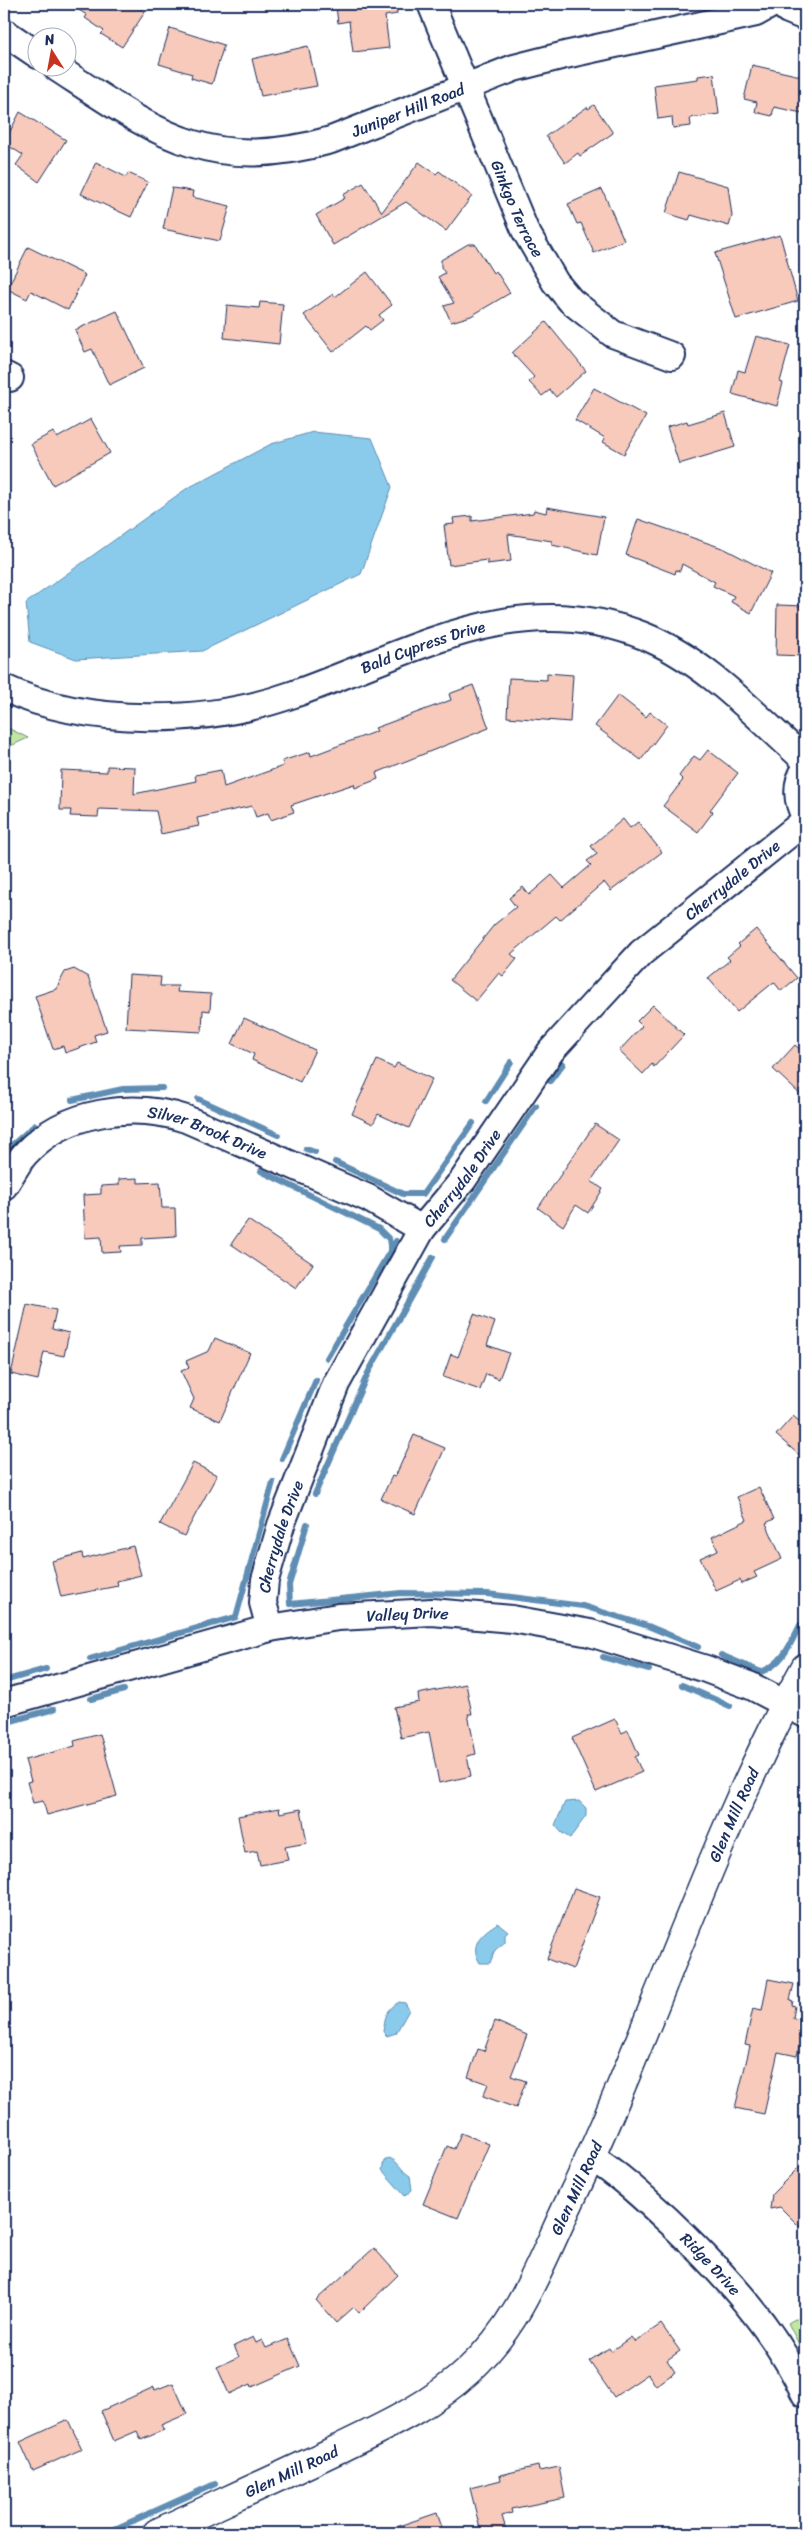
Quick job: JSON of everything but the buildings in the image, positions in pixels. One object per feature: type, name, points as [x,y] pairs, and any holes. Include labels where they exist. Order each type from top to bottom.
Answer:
[{"type":"main road","name":"Glen Mill Road","points":[[157,2533],[397,2420],[468,2372],[504,2332],[522,2306],[592,2157],[730,1824],[795,1709],[805,1668]]},
{"type":"street","name":"Ginkgo Terrace","points":[[431,4],[525,230],[554,282],[571,301],[613,334],[672,356]]},
{"type":"street","name":"Juniper Hill Road","points":[[73,78],[159,132],[205,148],[245,153],[304,148],[331,140],[514,68],[756,13],[772,4]]},
{"type":"street","points":[[781,4],[788,10],[805,17]]},
{"type":"street","points":[[4,32],[28,48]]},
{"type":"street","name":"Bald Cypress Drive","points":[[4,688],[64,707],[101,714],[136,717],[219,712],[292,695],[461,630],[495,622],[525,618],[585,619],[614,625],[644,636],[693,663],[805,760]]},
{"type":"street","points":[[805,770],[799,785],[798,797],[805,816]]},
{"type":"street","name":"Cherrydale Drive","points":[[270,1628],[263,1603],[265,1580],[281,1525],[336,1384],[422,1229],[463,1180],[551,1051],[592,1005],[642,953],[805,821]]},
{"type":"street","name":"Silver Brook Drive","points":[[4,1186],[25,1154],[56,1131],[80,1120],[117,1110],[161,1111],[186,1119],[368,1198],[422,1229]]},
{"type":"street","name":"Valley Drive","points":[[4,1703],[270,1628],[338,1618],[432,1612],[512,1619],[590,1633],[672,1658],[751,1686],[795,1709]]},
{"type":"street","name":"Ridge Drive","points":[[592,2157],[619,2174],[727,2280],[752,2309],[785,2354],[805,2394]]},
{"type":"green space","points":[[4,726],[28,738],[4,749]]},
{"type":"green space","points":[[805,2313],[805,2356],[788,2323]]},
{"type":"water","points":[[313,432],[372,438],[392,487],[361,574],[202,651],[76,659],[30,642],[26,603],[186,489],[271,444]]},
{"type":"water","points":[[579,1801],[586,1808],[586,1816],[570,1838],[555,1825],[565,1802]]},
{"type":"water","points":[[498,1923],[508,1931],[505,1934],[505,1942],[495,1950],[490,1963],[480,1963],[476,1944],[487,1930]]},
{"type":"water","points":[[399,2002],[405,2003],[409,2010],[396,2033],[387,2036],[383,2032],[386,2018],[391,2008]]},
{"type":"water","points":[[389,2158],[395,2161],[410,2176],[412,2190],[405,2196],[382,2170],[384,2161]]},
{"type":"waterway","points":[[486,1101],[511,1062]]},
{"type":"waterway","points":[[550,1081],[563,1064]]},
{"type":"waterway","points":[[72,1100],[123,1089],[162,1088]]},
{"type":"waterway","points":[[198,1099],[278,1135]]},
{"type":"waterway","points":[[445,1239],[536,1106]]},
{"type":"waterway","points":[[335,1162],[403,1194],[423,1194],[473,1123]]},
{"type":"waterway","points":[[4,1152],[35,1125]]},
{"type":"waterway","points":[[306,1149],[315,1152]]},
{"type":"waterway","points":[[261,1171],[379,1229],[389,1239],[391,1251]]},
{"type":"waterway","points":[[327,1358],[396,1241]]},
{"type":"waterway","points":[[315,1494],[368,1373],[433,1257]]},
{"type":"waterway","points":[[282,1459],[316,1380]]},
{"type":"waterway","points":[[90,1659],[236,1617],[273,1482]]},
{"type":"waterway","points":[[307,1524],[289,1585],[290,1604],[401,1593],[487,1594],[583,1606],[648,1626],[698,1647]]},
{"type":"waterway","points":[[721,1655],[761,1672],[769,1669],[785,1653],[800,1625]]},
{"type":"waterway","points":[[603,1657],[649,1670]]},
{"type":"waterway","points":[[4,1681],[46,1669]]},
{"type":"waterway","points":[[682,1685],[730,1706]]},
{"type":"waterway","points":[[91,1699],[124,1690]]},
{"type":"waterway","points":[[4,1723],[54,1709]]},
{"type":"waterway","points":[[106,2533],[215,2484]]}]
